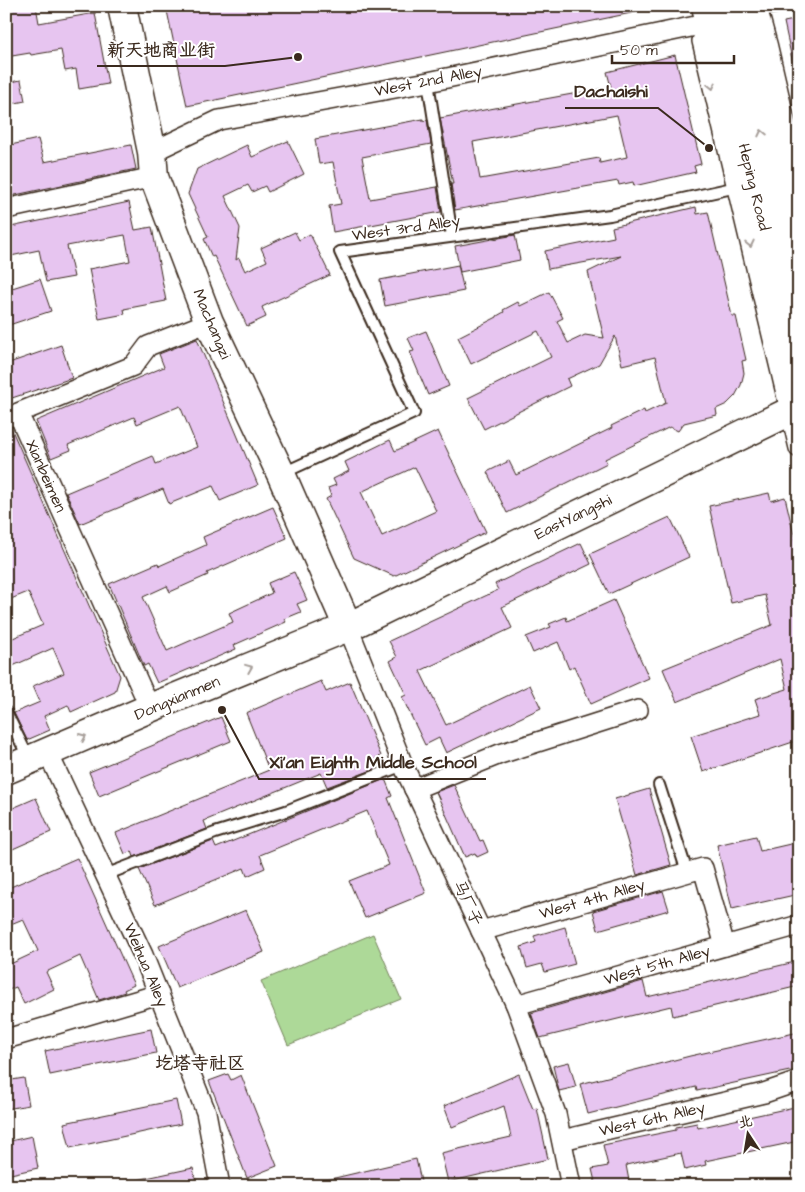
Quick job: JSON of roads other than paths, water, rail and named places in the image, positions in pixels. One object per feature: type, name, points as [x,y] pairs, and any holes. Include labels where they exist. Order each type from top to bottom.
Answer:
[{"type":"street","name":"Machangzi","points":[[122,6],[153,164],[210,322],[281,474],[348,627]]},
{"type":"street","name":"West 2nd Alley","points":[[6,209],[153,164],[219,120],[428,82],[731,11]]},
{"type":"street","name":"Heping Road","points":[[731,11],[744,52],[786,164],[799,282]]},
{"type":"street","name":"Heping Road","points":[[731,11],[723,57],[799,370]]},
{"type":"street","points":[[731,11],[702,41],[794,410],[799,448]]},
{"type":"street","points":[[786,164],[799,201]]},
{"type":"street","name":"Xianbeimen","points":[[150,708],[14,420],[18,414],[134,366],[148,346],[210,322]]},
{"type":"street","name":"EastYangshi","points":[[348,627],[794,410]]},
{"type":"street","name":"Dongxianmen","points":[[28,761],[150,708],[348,627]]},
{"type":"street","name":"马厂子","points":[[348,627],[403,765],[516,1005],[556,1114],[571,1186]]},
{"type":"street","points":[[414,789],[500,754],[638,710]]},
{"type":"street","name":"Weihua Alley","points":[[28,761],[105,875],[143,955],[206,1112],[220,1186]]},
{"type":"street","points":[[695,870],[725,946]]},
{"type":"street","name":"West 4th Alley","points":[[481,931],[695,870]]},
{"type":"street","name":"West 5th Alley","points":[[516,1005],[799,925]]},
{"type":"street","points":[[6,1039],[159,994]]},
{"type":"street","name":"West 6th Alley","points":[[562,1140],[764,1094],[799,1081]]},
{"type":"lane","points":[[731,11],[783,6]]},
{"type":"lane","points":[[428,82],[452,236]]},
{"type":"lane","name":"West 3rd Alley","points":[[281,474],[414,413],[340,252],[610,215],[737,187]]},
{"type":"lane","points":[[6,712],[28,761]]},
{"type":"lane","points":[[105,875],[215,833],[286,810],[403,765]]},
{"type":"lane","points":[[659,785],[695,870]]},
{"type":"place","name":"新天地商业街","points":[[298,57]]},
{"type":"place","name":"Dachaishi","points":[[709,148]]},
{"type":"place","name":"Xi'an Eighth Middle School","points":[[222,710]]},
{"type":"district","name":"圪塔寺社区","points":[[200,1063]]}]
